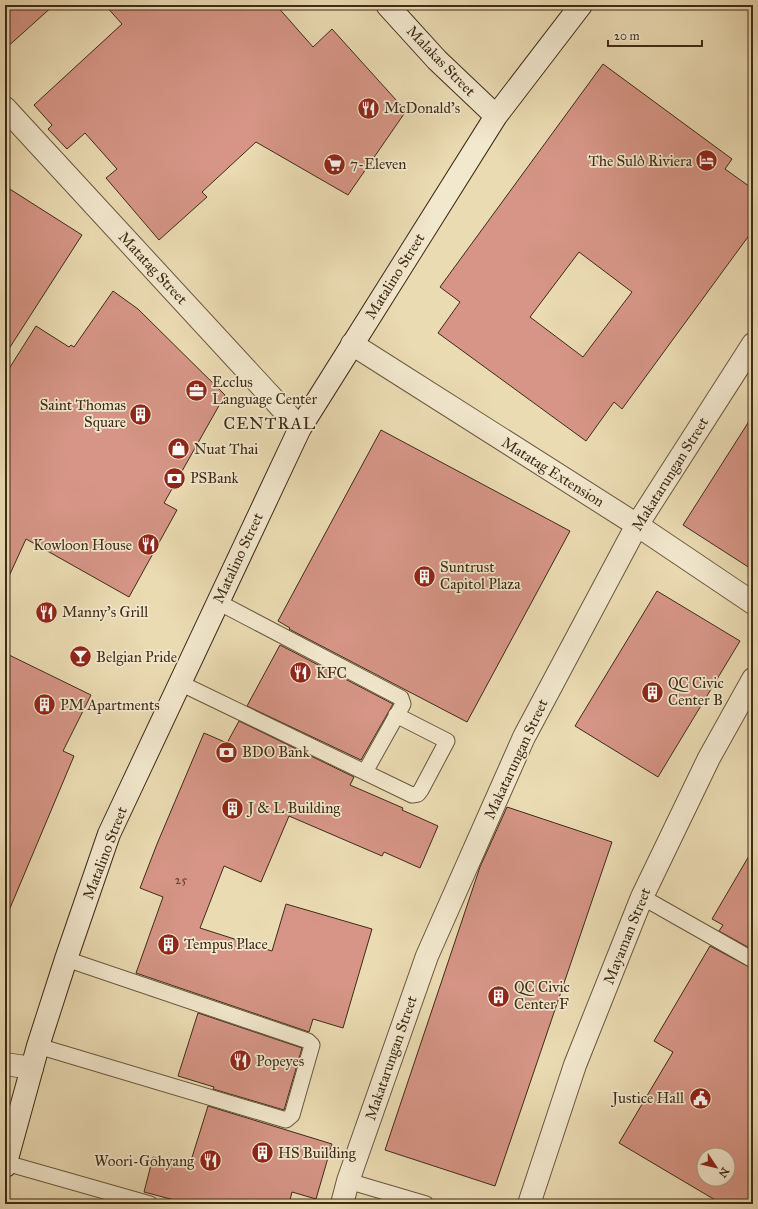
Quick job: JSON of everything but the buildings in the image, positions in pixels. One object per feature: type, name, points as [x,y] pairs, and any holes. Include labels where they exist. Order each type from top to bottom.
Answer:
[{"type":"street","name":"Malakas Street","points":[[387,5],[437,60],[496,116]]},
{"type":"street","name":"Matalino Street","points":[[5,1164],[38,1046],[109,834],[300,428],[496,116],[581,5]]},
{"type":"street","name":"Matatag Street","points":[[5,108],[300,428]]},
{"type":"street","name":"Matatag Extension","points":[[352,344],[637,526],[753,603]]},
{"type":"street","name":"Makatarungan Street","points":[[342,1204],[348,1181],[427,956],[524,737],[637,526],[753,344]]},
{"type":"street","name":"Mayaman Street","points":[[529,1204],[575,1064],[642,897],[709,758],[753,680]]},
{"type":"street","points":[[5,1064],[32,1068]]},
{"type":"lane","points":[[218,602],[401,698],[403,704],[365,772]]},
{"type":"lane","points":[[180,683],[412,795],[418,794],[447,744],[445,740],[396,715]]},
{"type":"lane","points":[[642,897],[753,960]]},
{"type":"lane","points":[[38,1046],[286,1120],[292,1115],[312,1046],[308,1041],[66,959]]},
{"type":"lane","points":[[5,1164],[150,1204]]},
{"type":"lane","points":[[348,1181],[426,1204]]},
{"type":"place","name":"McDonald's","points":[[368,108]]},
{"type":"place","name":"The Sulô Riviera","points":[[707,161]]},
{"type":"place","name":"7-Eleven","points":[[334,164]]},
{"type":"place","name":"Ecclus Language Center","points":[[197,391]]},
{"type":"place","name":"Saint Thomas Square","points":[[141,414]]},
{"type":"place","name":"Nuat Thai","points":[[179,449]]},
{"type":"place","name":"PSBank","points":[[175,478]]},
{"type":"place","name":"Kowloon House","points":[[148,545]]},
{"type":"place","name":"Suntrust Capitol Plaza","points":[[424,576]]},
{"type":"place","name":"Manny's Grill","points":[[46,612]]},
{"type":"place","name":"Belgian Pride","points":[[80,657]]},
{"type":"place","name":"KFC","points":[[301,673]]},
{"type":"place","name":"QC Civic Center B","points":[[652,692]]},
{"type":"place","name":"PM Apartments","points":[[45,705]]},
{"type":"place","name":"BDO Bank","points":[[226,752]]},
{"type":"place","name":"J & L Building","points":[[232,808]]},
{"type":"place","name":"Tempus Place","points":[[168,944]]},
{"type":"place","name":"QC Civic Center F","points":[[498,996]]},
{"type":"place","name":"Popeyes","points":[[241,1061]]},
{"type":"place","name":"Justice Hall","points":[[700,1098]]},
{"type":"place","name":"HS Building","points":[[262,1153]]},
{"type":"place","name":"Woori-Gohyang","points":[[210,1161]]},
{"type":"district","name":"CENTRAL","points":[[270,423]]}]
